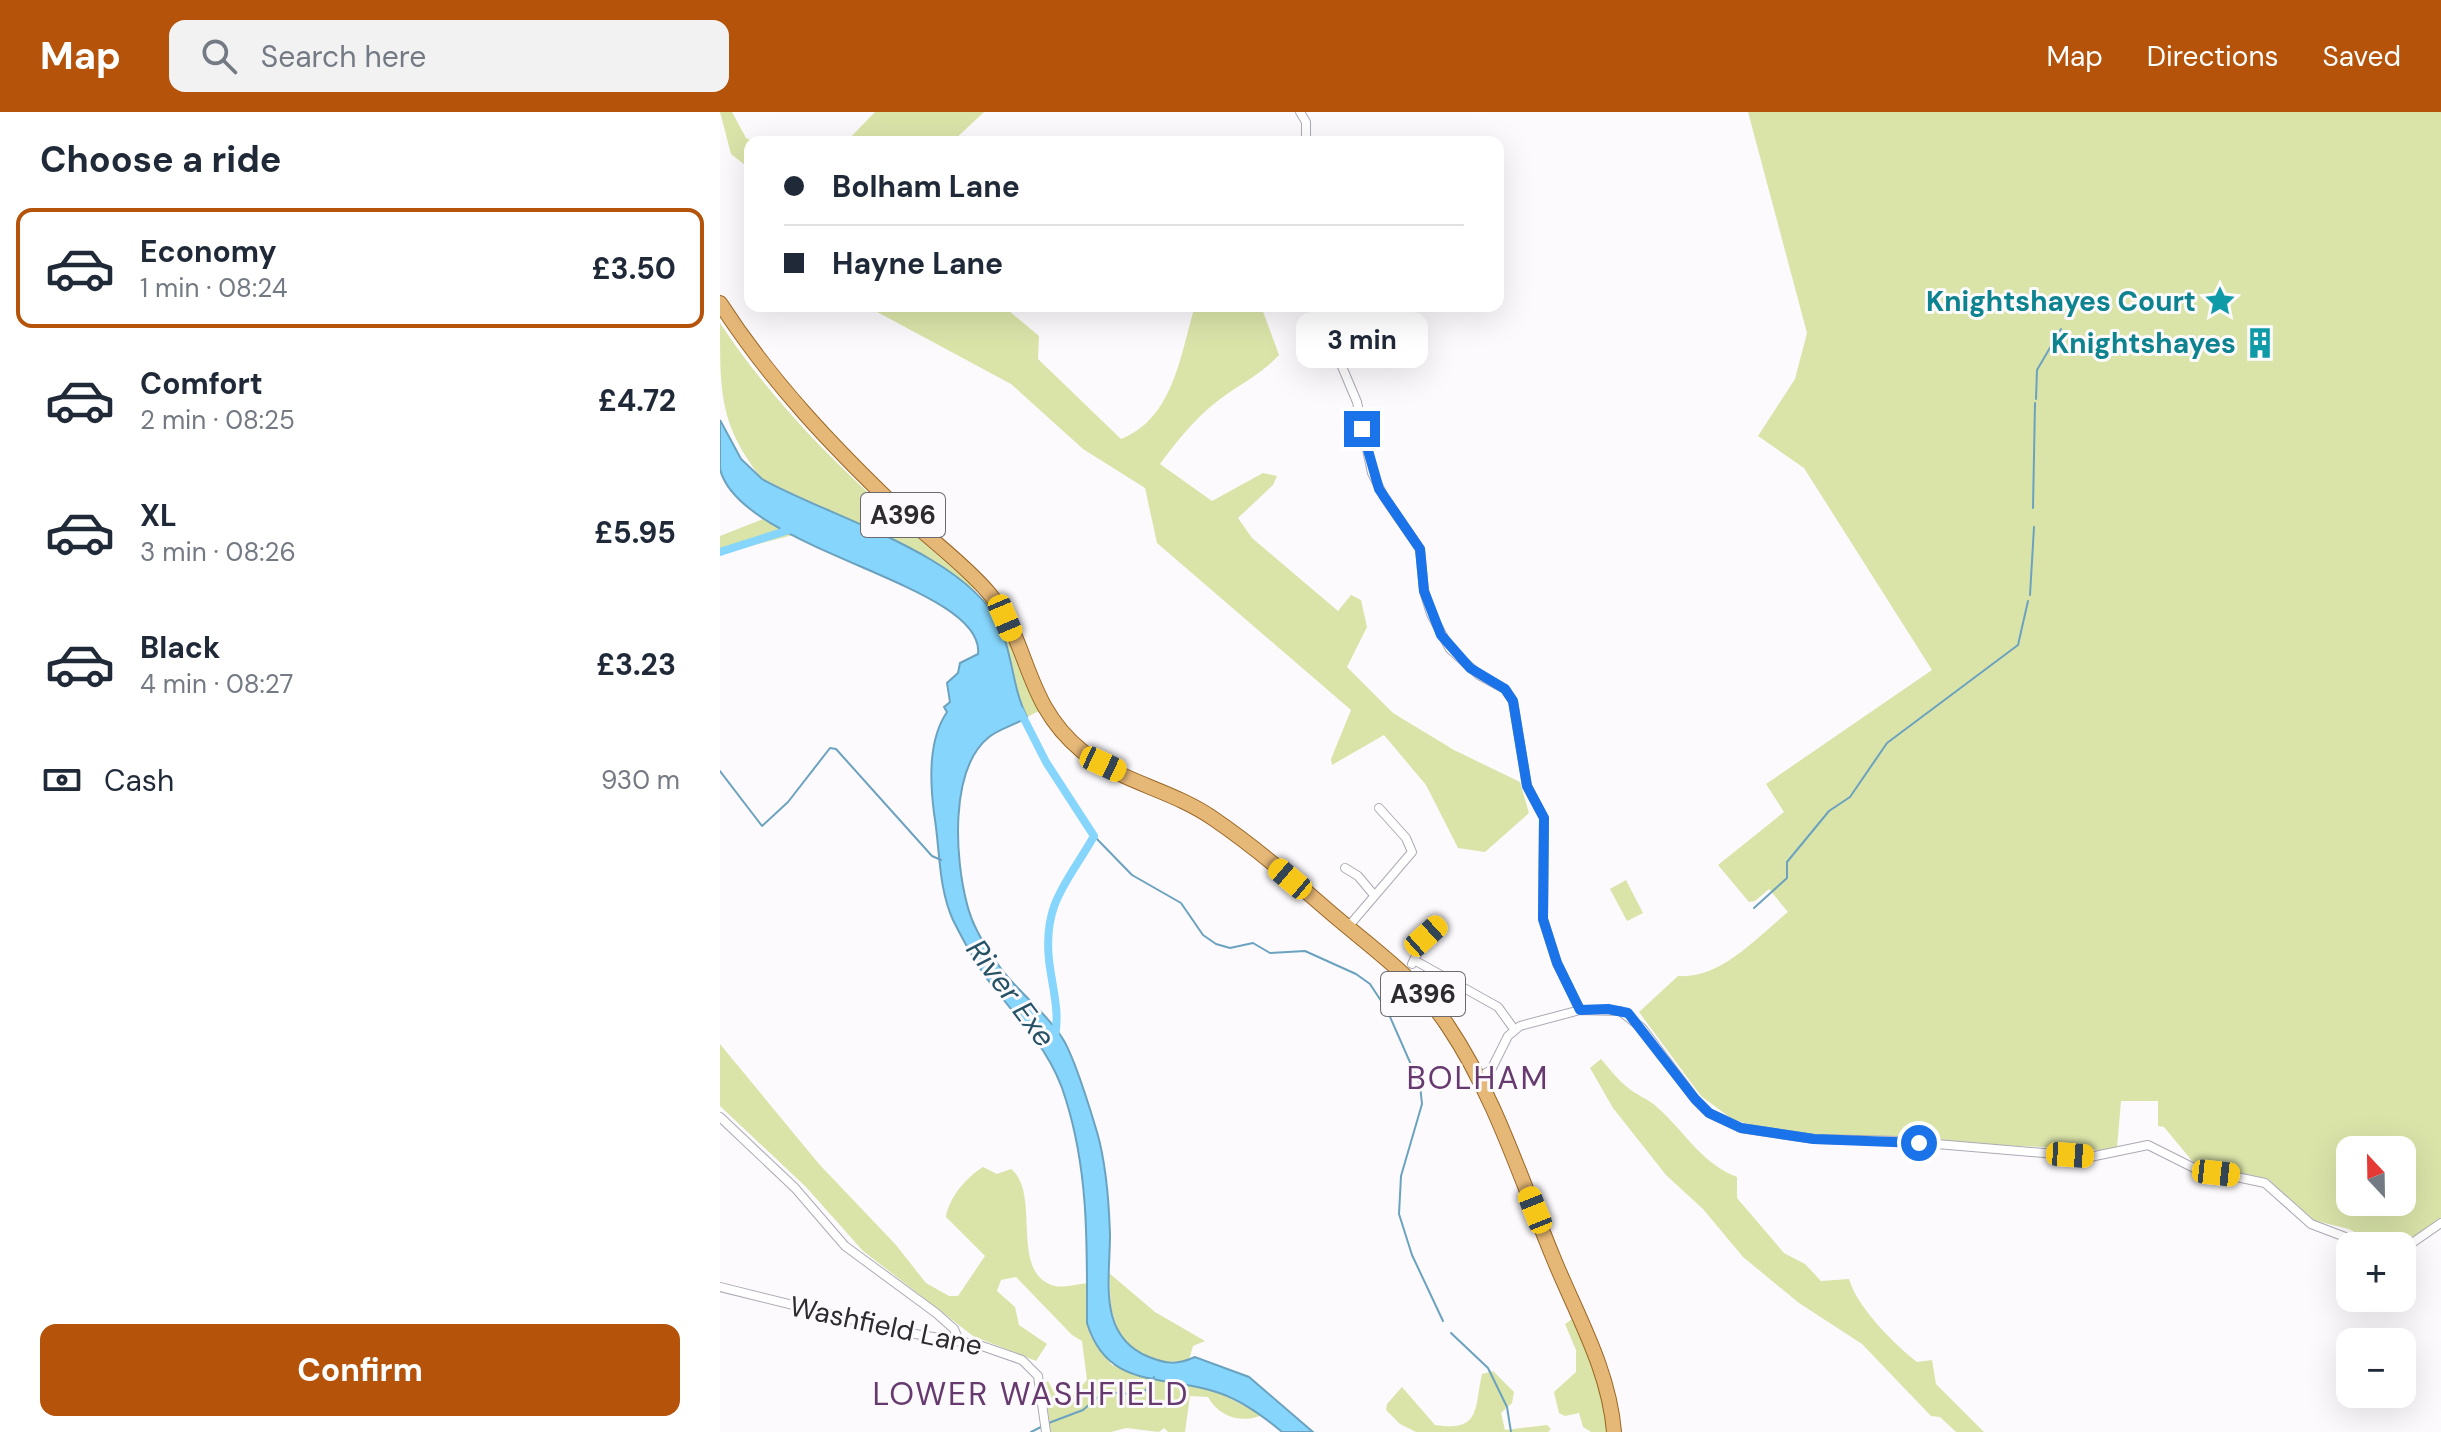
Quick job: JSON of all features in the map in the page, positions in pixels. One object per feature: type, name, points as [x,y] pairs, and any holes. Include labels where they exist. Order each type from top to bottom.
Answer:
[{"type":"main road","name":"A396","points":[[720,303],[786,396],[903,514],[989,593],[1005,618],[1039,700],[1067,737],[1103,764],[1183,799],[1215,819],[1407,976],[1432,1004],[1478,1078],[1595,1352],[1609,1395],[1614,1432]]},
{"type":"street","points":[[1300,112],[1306,122],[1306,136]]},
{"type":"street","points":[[1324,312],[1329,336],[1357,402],[1372,473],[1384,497],[1420,549],[1424,591],[1431,614],[1450,649],[1479,675],[1505,689],[1513,701],[1527,786],[1544,818],[1543,919],[1557,963],[1580,1010]]},
{"type":"street","points":[[1348,927],[1412,852],[1410,843],[1391,813],[1379,808]]},
{"type":"street","points":[[1345,868],[1358,876],[1374,895]]},
{"type":"street","points":[[1438,925],[1424,939],[1413,962],[1498,1007],[1514,1029]]},
{"type":"street","points":[[1478,1078],[1494,1066],[1514,1029],[1580,1010],[1608,1009],[1628,1013],[1695,1099],[1709,1113],[1741,1128],[1814,1139],[1901,1141],[2090,1157],[2148,1145],[2194,1168],[2265,1183],[2311,1224],[2336,1233]]},
{"type":"street","points":[[720,1117],[795,1188],[845,1246],[936,1313],[954,1329],[959,1341]]},
{"type":"street","points":[[2416,1240],[2441,1223]]},
{"type":"street","name":"Washfield Lane","points":[[720,1287],[1001,1352],[1030,1366],[1038,1376],[1045,1427]]},
{"type":"green space","points":[[720,112],[732,112],[745,136],[744,164],[731,154]]},
{"type":"green space","points":[[875,112],[984,112],[958,136],[852,136]]},
{"type":"green space","name":"Knightshayes Court","points":[[1748,112],[2441,112],[2441,1220],[2416,1236],[2416,1232],[2354,1232],[2316,1221],[2303,1213],[2268,1179],[2193,1162],[2164,1127],[2158,1126],[2158,1101],[2121,1101],[2117,1148],[2101,1150],[1818,1136],[1761,1128],[1732,1119],[1701,1096],[1639,1012],[1678,976],[1694,975],[1724,964],[1788,912],[1769,889],[1755,901],[1749,902],[1718,865],[1784,812],[1766,784],[1932,670],[1804,468],[1758,436],[1795,379],[1807,333]]},
{"type":"green space","points":[[877,312],[1010,312],[1039,336],[1038,359],[1121,439],[1139,429],[1164,401],[1179,364],[1193,312],[1263,312],[1279,355],[1262,371],[1210,407],[1160,464],[1212,501],[1263,473],[1277,476],[1273,485],[1238,518],[1252,538],[1338,611],[1351,595],[1361,600],[1367,627],[1347,667],[1393,713],[1454,750],[1520,782],[1529,813],[1485,852],[1458,848],[1426,785],[1384,735],[1332,765],[1331,759],[1351,710],[1157,543],[1145,488],[1083,449],[1011,384]]},
{"type":"green space","points":[[720,323],[747,362],[807,432],[872,497],[981,594],[925,556],[762,479],[730,425],[722,390]]},
{"type":"green space","points":[[763,519],[793,535],[720,554],[720,536]]},
{"type":"green space","points":[[981,594],[1005,632],[1039,711],[1027,717]]},
{"type":"green space","points":[[1626,880],[1643,913],[1627,921],[1610,889]]},
{"type":"green space","points":[[720,1044],[819,1164],[896,1245],[926,1283],[949,1296],[958,1296],[985,1256],[946,1217],[951,1202],[965,1182],[983,1167],[997,1174],[1011,1169],[1020,1180],[1024,1196],[1033,1266],[1041,1279],[1055,1286],[1087,1283],[1087,1323],[1091,1337],[1112,1365],[1217,1392],[1262,1415],[1239,1419],[1218,1410],[1208,1397],[1190,1396],[1185,1432],[1168,1432],[1164,1428],[1159,1432],[1126,1428],[1111,1432],[1051,1432],[1044,1384],[1048,1381],[1057,1398],[1067,1401],[1087,1380],[1082,1341],[1072,1335],[1016,1277],[1001,1280],[997,1291],[1015,1307],[1019,1325],[1047,1344],[1036,1361],[973,1336],[863,1251],[806,1187],[720,1106]]},
{"type":"green space","points":[[1601,1059],[1623,1084],[1658,1108],[1704,1156],[1737,1177],[1737,1198],[1784,1253],[1805,1264],[1821,1281],[1849,1279],[1853,1290],[1877,1324],[1917,1362],[1932,1360],[1936,1384],[1984,1432],[1956,1432],[1940,1417],[1931,1416],[1862,1344],[1799,1303],[1743,1257],[1703,1209],[1666,1175],[1613,1108],[1590,1068]]},
{"type":"green space","points":[[1109,1273],[1155,1312],[1205,1341],[1193,1346],[1189,1360],[1160,1363],[1133,1351],[1119,1334],[1111,1308]]},
{"type":"green space","points":[[1572,1319],[1578,1322],[1597,1368],[1610,1432],[1591,1432],[1583,1427],[1579,1413],[1565,1416],[1559,1413],[1554,1392],[1576,1372],[1576,1350],[1565,1324]]},
{"type":"green space","points":[[1493,1371],[1514,1392],[1512,1403],[1501,1413],[1505,1430],[1547,1425],[1551,1429],[1548,1432],[1416,1432],[1400,1424],[1386,1410],[1387,1404],[1402,1387],[1435,1425],[1461,1425],[1473,1415],[1482,1374]]},
{"type":"water","name":"River Exe","points":[[720,420],[741,459],[762,479],[927,557],[982,599],[999,624],[1027,717],[989,737],[976,752],[967,770],[958,816],[963,885],[969,912],[983,942],[1004,973],[1061,1036],[1081,1082],[1105,1170],[1110,1235],[1110,1305],[1114,1321],[1132,1348],[1149,1357],[1172,1363],[1195,1357],[1249,1377],[1313,1432],[1282,1432],[1249,1408],[1222,1394],[1155,1380],[1122,1369],[1108,1359],[1096,1344],[1087,1323],[1083,1183],[1066,1100],[1046,1056],[968,948],[953,920],[942,881],[931,774],[933,748],[947,712],[944,707],[950,702],[947,683],[958,673],[960,663],[978,654],[970,629],[944,607],[770,523],[737,498],[720,469]]},
{"type":"waterway","points":[[2036,399],[2037,370],[2061,329]]},
{"type":"waterway","points":[[2033,508],[2035,403]]},
{"type":"waterway","points":[[2030,595],[2034,527]]},
{"type":"waterway","points":[[720,552],[795,528]]},
{"type":"waterway","points":[[1754,908],[1787,878],[1787,862],[1829,811],[1850,797],[1887,743],[2018,645],[2028,601]]},
{"type":"waterway","name":"River Exe","points":[[1020,711],[1046,762],[1094,836],[1067,880],[1050,923],[1049,960],[1056,1010],[1054,1040]]},
{"type":"waterway","points":[[720,771],[762,826],[788,802],[830,748],[836,749],[932,856],[941,860]]},
{"type":"waterway","points":[[1094,836],[1132,875],[1181,903],[1203,935],[1216,944],[1230,948],[1253,943],[1270,953],[1305,951],[1356,974],[1370,984],[1387,1010],[1420,1085],[1422,1104],[1401,1176],[1399,1214],[1412,1255],[1443,1321]]},
{"type":"waterway","points":[[1451,1333],[1488,1368],[1507,1407],[1511,1432]]},
{"type":"waterway","points":[[1046,1424],[1083,1410],[1104,1392],[1131,1394],[1146,1390],[1154,1377]]},
{"type":"waterway","points":[[1031,1432],[1041,1427]]},
{"type":"place","name":"Knightshayes Court","points":[[2220,301]]},
{"type":"place","name":"Knightshayes","points":[[2260,343]]},
{"type":"district","name":"BOLHAM","points":[[1478,1078]]},
{"type":"district","name":"LOWER WASHFIELD","points":[[1031,1394]]},
{"type":"route","points":[[1362,429],[1379,489],[1420,549],[1424,591],[1441,635],[1450,649],[1470,668],[1505,689],[1513,701],[1527,786],[1544,818],[1543,919],[1557,963],[1580,1010],[1608,1009],[1628,1013],[1695,1099],[1709,1113],[1741,1128],[1770,1135],[1814,1139],[1919,1143]]}]
